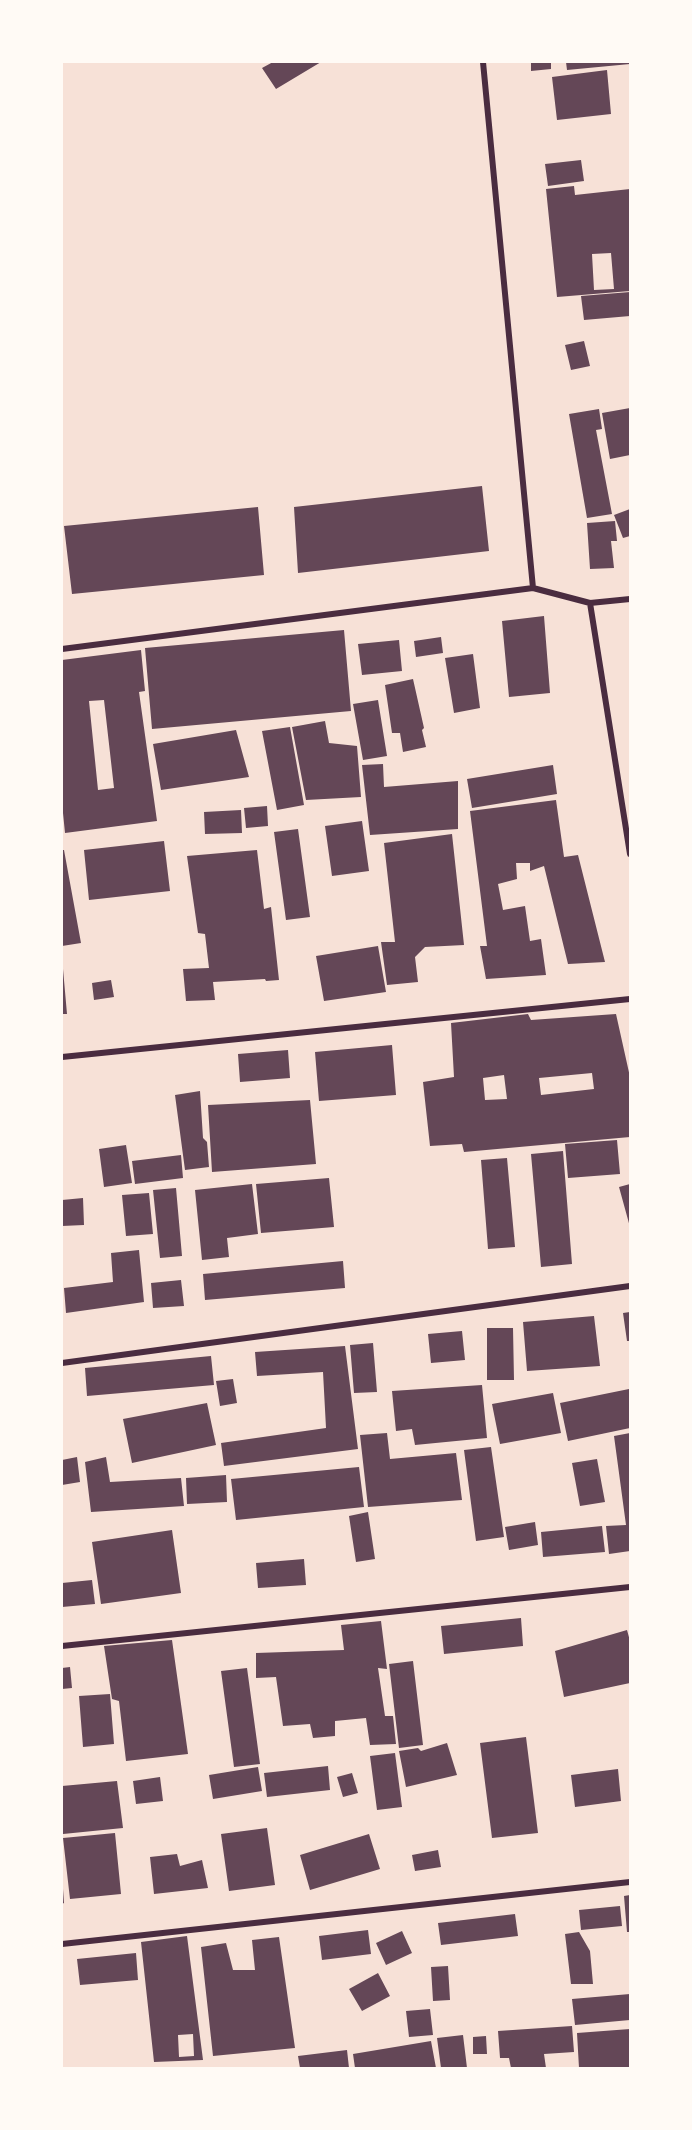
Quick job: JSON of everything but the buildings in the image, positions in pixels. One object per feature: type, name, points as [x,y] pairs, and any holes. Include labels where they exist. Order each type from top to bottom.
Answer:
[{"type":"street","points":[[483,62],[533,588]]},
{"type":"street","points":[[62,649],[533,588],[590,603],[630,599]]},
{"type":"street","points":[[590,603],[630,854]]},
{"type":"street","points":[[62,1057],[630,999]]},
{"type":"street","points":[[62,1363],[630,1286]]},
{"type":"street","points":[[62,1646],[630,1587]]},
{"type":"street","points":[[62,1944],[630,1882]]}]
